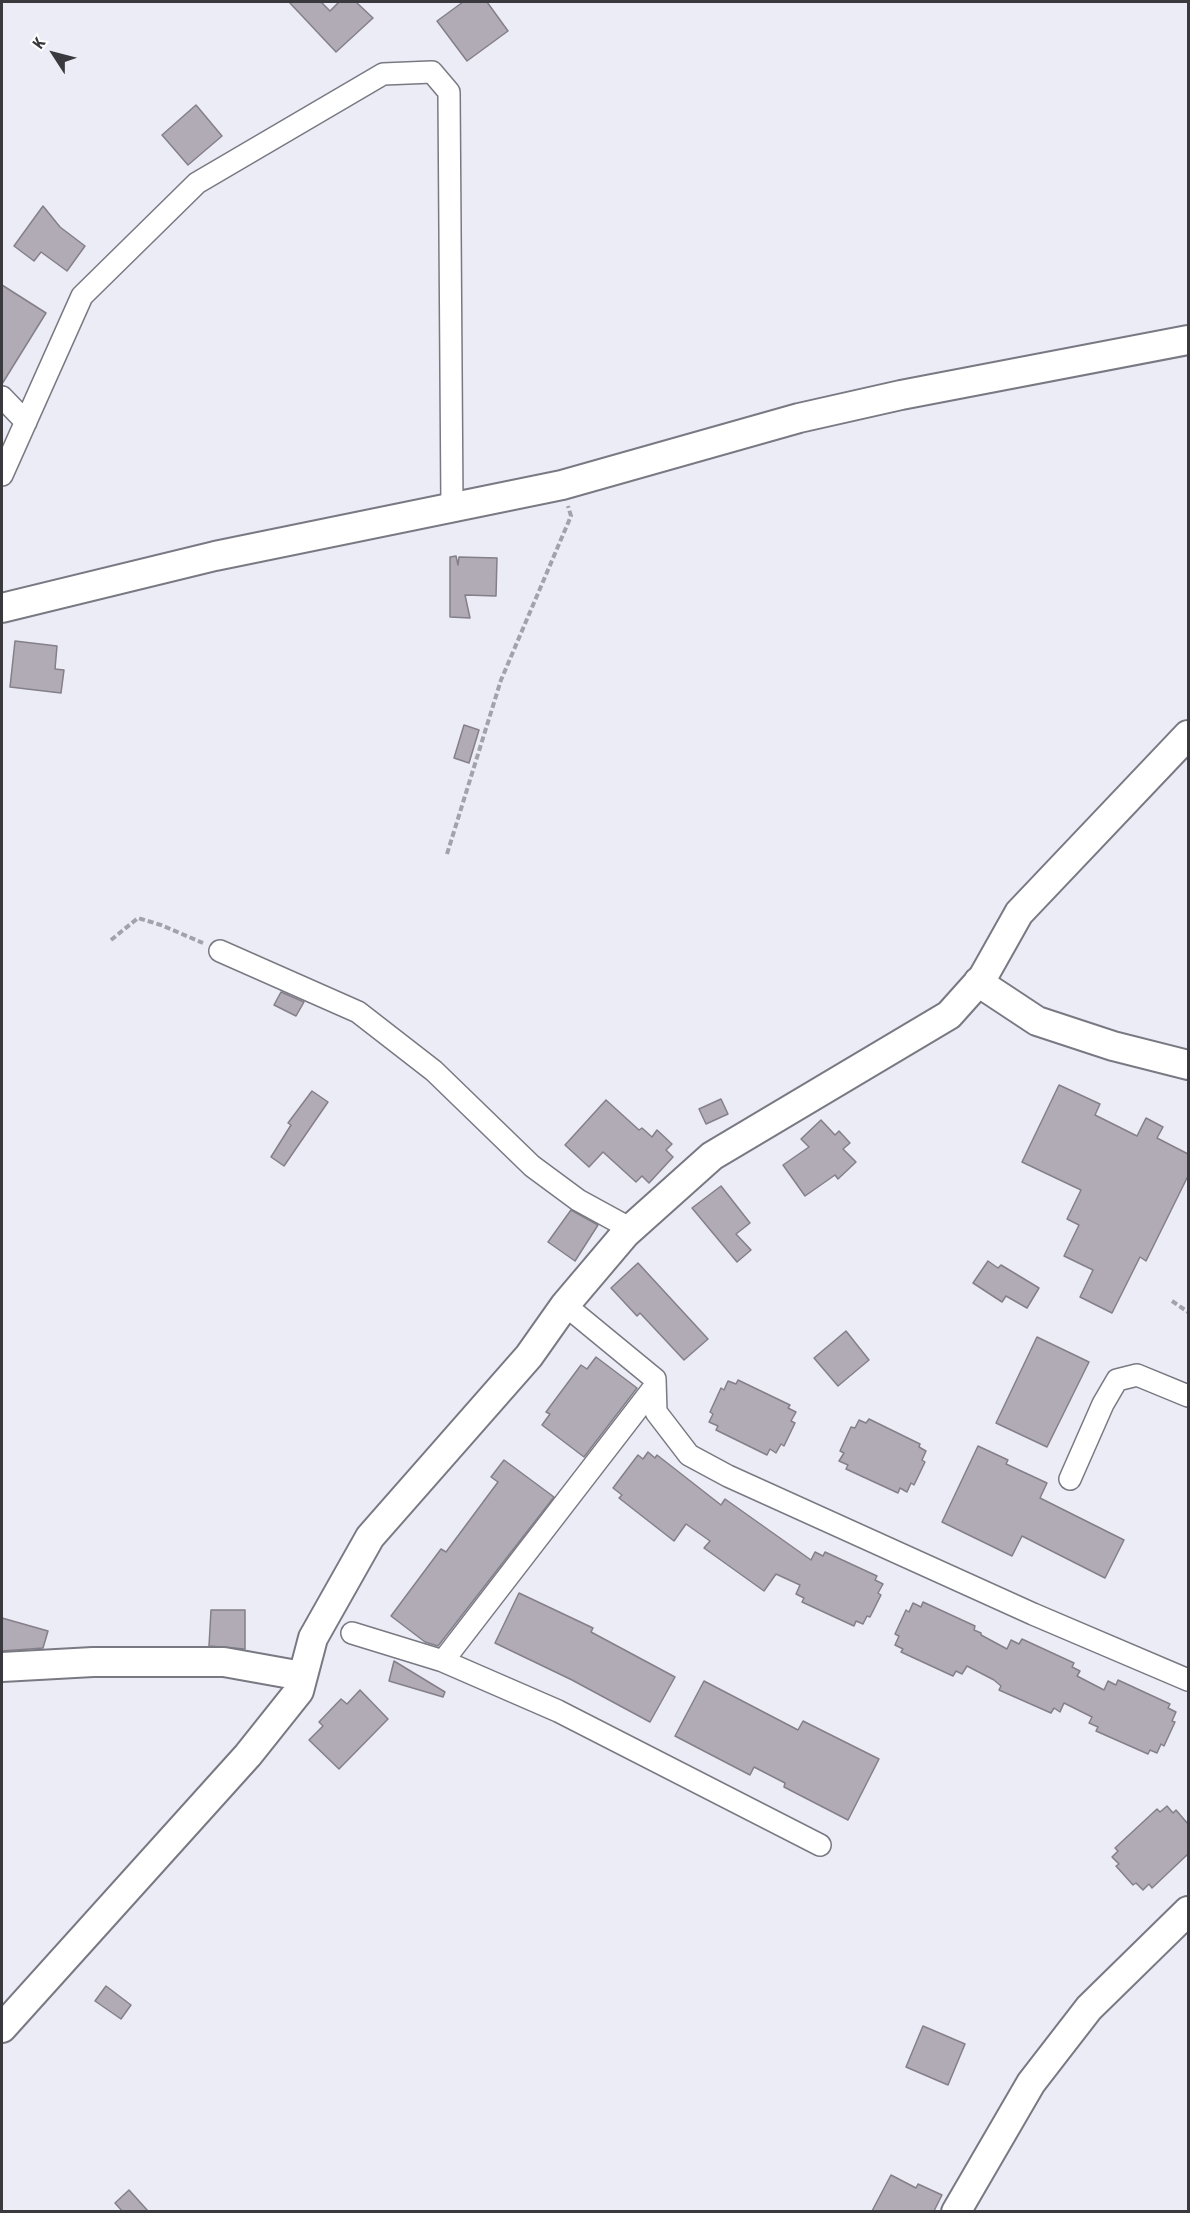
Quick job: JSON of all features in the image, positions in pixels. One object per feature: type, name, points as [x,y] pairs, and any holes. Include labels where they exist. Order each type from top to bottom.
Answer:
[{"type":"street","points":[[2,475],[82,296],[197,183],[383,74],[432,72],[449,92],[452,506]]},
{"type":"street","points":[[2,608],[215,556],[562,485],[799,418],[901,395],[1188,340]]},
{"type":"street","points":[[2,397],[26,422]]},
{"type":"street","points":[[2,2028],[248,1755],[299,1691],[313,1638],[370,1537],[529,1356],[565,1305],[631,1229],[712,1156],[949,1015],[978,982],[1019,913],[1188,735]]},
{"type":"street","points":[[220,951],[358,1012],[434,1071],[532,1166],[578,1200],[631,1229]]},
{"type":"street","points":[[978,982],[1037,1021],[1113,1046],[1188,1065]]},
{"type":"street","points":[[565,1305],[655,1379],[656,1412],[689,1455],[728,1476],[1034,1614],[1188,1680]]},
{"type":"street","points":[[1070,1479],[1103,1404],[1117,1380],[1137,1375],[1188,1396]]},
{"type":"street","points":[[443,1661],[655,1386]]},
{"type":"street","points":[[352,1633],[443,1661],[558,1711],[820,1845]]},
{"type":"street","points":[[2,1667],[93,1662],[224,1662],[302,1676]]},
{"type":"street","points":[[956,2211],[1031,2084],[1082,2017],[1188,1911]]},
{"type":"path","points":[[447,854],[501,680],[571,516],[562,485]]},
{"type":"path","points":[[111,940],[138,918],[186,935],[220,951]]},
{"type":"path","points":[[1172,1301],[1188,1312]]},
{"type":"building","points":[[289,2],[321,2],[330,11],[339,2],[356,2],[373,18],[336,52]]},
{"type":"building","points":[[463,2],[487,2],[508,31],[467,61],[437,21]]},
{"type":"building","points":[[196,105],[222,136],[188,165],[162,135]]},
{"type":"building","points":[[43,206],[60,227],[85,246],[67,271],[41,252],[34,261],[14,246]]},
{"type":"building","points":[[2,285],[46,313],[2,384]]},
{"type":"building","points":[[456,556],[458,565],[459,557],[497,558],[496,596],[465,595],[470,618],[450,617],[450,557]]},
{"type":"building","points":[[15,641],[57,646],[55,669],[64,670],[61,693],[10,687]]},
{"type":"building","points":[[464,725],[479,730],[469,763],[454,758]]},
{"type":"building","points":[[281,992],[304,1002],[296,1016],[274,1005]]},
{"type":"building","points":[[1059,1085],[1100,1104],[1095,1115],[1137,1136],[1146,1118],[1163,1127],[1157,1138],[1188,1154],[1188,1176],[1146,1261],[1140,1257],[1112,1313],[1080,1297],[1093,1270],[1064,1256],[1079,1225],[1067,1219],[1081,1190],[1022,1162]]},
{"type":"building","points":[[312,1091],[328,1102],[284,1166],[271,1157],[291,1125],[288,1123]]},
{"type":"building","points":[[721,1099],[728,1114],[706,1124],[699,1109]]},
{"type":"building","points":[[606,1100],[639,1130],[642,1128],[652,1137],[657,1130],[672,1144],[666,1150],[673,1157],[649,1183],[642,1176],[636,1182],[603,1152],[589,1167],[565,1145]]},
{"type":"building","points":[[821,1120],[835,1135],[839,1131],[850,1143],[843,1149],[856,1162],[838,1179],[835,1175],[805,1196],[783,1165],[809,1147],[801,1139]]},
{"type":"building","points":[[721,1186],[750,1223],[736,1234],[751,1250],[737,1262],[692,1208]]},
{"type":"building","points":[[571,1210],[598,1225],[575,1261],[548,1242]]},
{"type":"building","points":[[988,1261],[998,1268],[1001,1265],[1039,1288],[1027,1308],[1006,1296],[1002,1302],[973,1283]]},
{"type":"building","points":[[638,1263],[708,1339],[684,1360],[640,1313],[637,1316],[611,1288]]},
{"type":"building","points":[[846,1331],[869,1360],[838,1386],[814,1358]]},
{"type":"building","points":[[1037,1337],[1089,1362],[1047,1447],[996,1423]]},
{"type":"building","points":[[596,1357],[637,1388],[584,1457],[542,1425],[550,1414],[546,1412],[581,1365],[587,1369]]},
{"type":"building","points":[[738,1380],[790,1405],[788,1408],[796,1412],[791,1421],[795,1423],[784,1446],[781,1444],[776,1453],[770,1449],[767,1455],[716,1430],[718,1426],[709,1422],[713,1414],[710,1412],[721,1388],[724,1390],[728,1381],[736,1384]]},
{"type":"building","points":[[869,1419],[920,1444],[919,1447],[926,1451],[922,1460],[925,1462],[914,1485],[911,1483],[907,1492],[900,1488],[898,1493],[846,1469],[848,1465],[839,1461],[844,1453],[840,1451],[851,1427],[855,1428],[859,1420],[866,1423]]},
{"type":"building","points":[[978,1446],[1008,1460],[1006,1464],[1047,1483],[1040,1498],[1124,1540],[1105,1578],[1022,1536],[1012,1556],[942,1522]]},
{"type":"building","points":[[648,1452],[655,1458],[657,1455],[721,1505],[725,1499],[811,1560],[815,1552],[823,1556],[825,1552],[877,1576],[875,1580],[883,1584],[878,1593],[881,1595],[870,1617],[867,1616],[863,1624],[856,1621],[854,1626],[802,1602],[804,1598],[796,1594],[800,1585],[776,1574],[764,1591],[704,1548],[710,1541],[686,1524],[674,1541],[619,1498],[622,1495],[613,1488],[638,1455],[643,1459]]},
{"type":"building","points":[[504,1460],[554,1497],[438,1646],[425,1642],[391,1616],[441,1549],[446,1552],[498,1482],[491,1477]]},
{"type":"building","points":[[519,1593],[593,1628],[591,1632],[675,1677],[650,1722],[572,1680],[495,1643]]},
{"type":"building","points":[[923,1602],[975,1626],[974,1630],[1007,1649],[1011,1640],[1019,1644],[1022,1639],[1074,1663],[1072,1667],[1080,1671],[1077,1676],[1104,1690],[1108,1681],[1116,1685],[1118,1680],[1170,1704],[1168,1708],[1176,1712],[1172,1721],[1175,1722],[1164,1746],[1161,1744],[1157,1753],[1150,1750],[1148,1754],[1096,1731],[1098,1727],[1089,1723],[1092,1717],[1064,1703],[1060,1712],[1054,1708],[1051,1713],[999,1690],[1001,1686],[994,1680],[967,1666],[962,1674],[956,1671],[953,1676],[901,1652],[903,1649],[895,1645],[899,1636],[895,1634],[906,1610],[909,1612],[913,1603],[921,1607]]},
{"type":"building","points":[[211,1610],[245,1610],[245,1649],[209,1646]]},
{"type":"building","points":[[2,1618],[48,1631],[43,1648],[2,1651]]},
{"type":"building","points":[[394,1661],[445,1692],[443,1697],[389,1681]]},
{"type":"building","points":[[704,1681],[798,1730],[803,1721],[879,1759],[848,1820],[784,1787],[785,1783],[754,1767],[750,1775],[675,1736]]},
{"type":"building","points":[[360,1690],[388,1719],[339,1769],[309,1740],[323,1726],[319,1722],[341,1699],[347,1704]]},
{"type":"building","points":[[1167,1806],[1173,1813],[1176,1810],[1188,1824],[1188,1854],[1152,1888],[1149,1884],[1143,1890],[1136,1883],[1133,1885],[1116,1866],[1119,1864],[1112,1857],[1118,1851],[1115,1848],[1157,1809],[1160,1812]]},
{"type":"building","points":[[106,1986],[131,2005],[121,2019],[95,2001]]},
{"type":"building","points":[[923,2026],[965,2044],[948,2085],[906,2067]]},
{"type":"building","points":[[891,2175],[916,2188],[918,2184],[942,2195],[934,2211],[872,2211]]},
{"type":"building","points":[[129,2190],[148,2211],[122,2211],[115,2203]]}]
